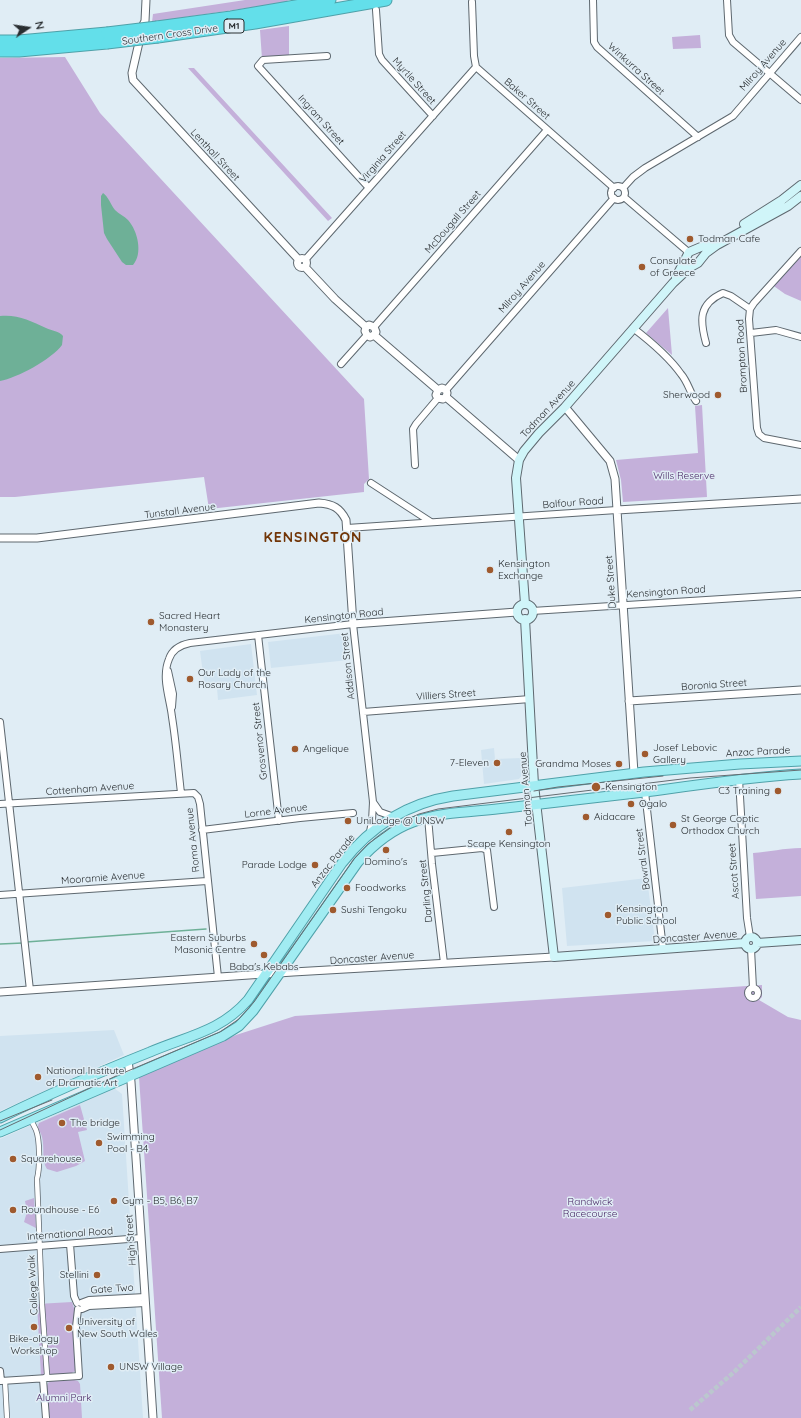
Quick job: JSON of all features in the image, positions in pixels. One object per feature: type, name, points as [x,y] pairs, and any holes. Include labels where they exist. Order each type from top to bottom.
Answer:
[{"type":"highway","points":[[231,17],[289,3],[292,0]]},
{"type":"highway","name":"Southern Cross Drive","points":[[158,32],[231,17],[330,0]]},
{"type":"highway","name":"Southern Cross Drive","points":[[0,51],[19,51],[107,38],[255,23],[386,0]]},
{"type":"highway","name":"Southern Cross Drive","points":[[0,41],[107,38]]},
{"type":"main road","points":[[688,254],[711,244],[776,204],[801,185]]},
{"type":"main road","points":[[776,204],[784,202],[794,196],[801,196]]},
{"type":"main road","name":"Todman Avenue","points":[[524,604],[516,478],[519,460],[524,451],[539,433],[565,407],[673,283],[689,268],[717,245],[788,206],[801,196]]},
{"type":"main road","points":[[688,254],[698,254],[697,262],[690,264],[688,254]]},
{"type":"main road","name":"Todman Avenue","points":[[673,283],[688,254]]},
{"type":"main road","points":[[524,604],[529,605],[532,611],[530,617],[525,619],[521,618],[517,612],[518,607],[524,604]]},
{"type":"main road","name":"Todman Avenue","points":[[525,619],[534,785],[554,957]]},
{"type":"main road","name":"Anzac Parade","points":[[0,1118],[21,1107],[128,1061],[224,1022],[248,1000],[264,974],[342,863],[356,846],[370,832],[394,817],[418,805],[441,798],[634,773],[740,764],[801,761]]},
{"type":"main road","name":"Anzac Parade","points":[[0,1132],[222,1036],[234,1029],[253,1011],[349,873],[367,852],[382,839],[414,821],[428,817],[645,792],[739,779],[801,774]]},
{"type":"main road","points":[[756,939],[757,943],[756,947],[751,949],[747,948],[747,940],[756,939]]},
{"type":"main road","name":"Doncaster Avenue","points":[[554,957],[663,949],[747,940]]},
{"type":"main road","points":[[757,943],[801,940]]},
{"type":"street","name":"Lenthall Street","points":[[146,0],[145,19],[147,25],[144,42],[136,57],[132,73],[134,80],[303,263],[334,299],[366,327]]},
{"type":"street","name":"Winkurra Street","points":[[593,0],[594,42],[597,47],[698,137]]},
{"type":"street","points":[[727,0],[729,35],[733,42],[801,100]]},
{"type":"street","points":[[472,2],[474,56],[476,67]]},
{"type":"street","name":"Myrtle Street","points":[[376,10],[379,54],[382,60],[433,116]]},
{"type":"street","name":"Milroy Avenue","points":[[623,188],[636,174],[645,168],[733,116],[801,36]]},
{"type":"street","name":"Ingram Street","points":[[327,56],[263,60],[258,66],[369,188]]},
{"type":"street","name":"Virginia Street","points":[[303,263],[476,67]]},
{"type":"street","name":"Baker Street","points":[[476,67],[614,188]]},
{"type":"street","name":"McDougall Street","points":[[374,327],[547,130]]},
{"type":"street","points":[[617,186],[623,188],[625,191],[624,197],[618,200],[614,198],[612,194],[614,188],[617,186]]},
{"type":"street","points":[[624,197],[686,250],[688,254]]},
{"type":"street","name":"Milroy Avenue","points":[[415,465],[414,429],[416,424],[614,198]]},
{"type":"street","name":"Brompton Road","points":[[801,251],[750,309],[749,319],[757,428],[759,434],[764,438],[801,445]]},
{"type":"street","points":[[706,343],[702,330],[701,316],[706,307],[719,295],[723,293],[731,296],[750,309]]},
{"type":"street","points":[[342,364],[370,335],[376,332],[374,327],[366,327],[365,332],[370,335],[438,390],[436,395],[443,395],[519,460]]},
{"type":"street","points":[[633,328],[676,367],[688,383],[692,396],[696,401]]},
{"type":"street","points":[[750,332],[776,330],[801,337]]},
{"type":"street","name":"Duke Street","points":[[565,407],[610,461],[616,479],[634,773]]},
{"type":"street","points":[[371,483],[431,522]]},
{"type":"street","name":"Balfour Road","points":[[347,528],[801,498]]},
{"type":"street","name":"Tunstall Avenue","points":[[0,538],[37,538],[319,503],[334,505],[340,509],[346,520],[347,528]]},
{"type":"street","name":"Addison Street","points":[[347,528],[353,624],[373,802],[370,832]]},
{"type":"street","name":"Kensington Road","points":[[532,611],[801,594]]},
{"type":"street","name":"Kensington Road","points":[[181,793],[172,714],[173,694],[167,666],[169,658],[175,649],[190,643],[353,624],[517,612]]},
{"type":"street","name":"Grosvenor Street","points":[[258,635],[279,821]]},
{"type":"street","name":"Boronia Street","points":[[629,701],[801,690]]},
{"type":"street","name":"Villiers Street","points":[[363,712],[530,699]]},
{"type":"street","points":[[0,722],[10,804],[18,894],[30,990]]},
{"type":"street","name":"Ascot Street","points":[[739,779],[747,940]]},
{"type":"street","name":"Bowral Street","points":[[645,792],[663,949]]},
{"type":"street","name":"Cottenham Avenue","points":[[0,804],[181,793]]},
{"type":"street","name":"Roma Avenue","points":[[181,793],[194,793],[198,797],[218,977]]},
{"type":"street","points":[[373,802],[380,812],[394,817]]},
{"type":"street","name":"Lorne Avenue","points":[[202,830],[353,813]]},
{"type":"street","name":"Darling Street","points":[[428,817],[444,963]]},
{"type":"street","points":[[432,853],[482,848],[487,850],[494,907]]},
{"type":"street","name":"Mooramie Avenue","points":[[0,895],[207,881]]},
{"type":"street","points":[[751,949],[753,988]]},
{"type":"street","name":"Doncaster Avenue","points":[[0,992],[279,973],[554,957]]},
{"type":"street","name":"High Street","points":[[128,1061],[153,1418]]},
{"type":"street","name":"College Walk","points":[[30,1118],[38,1140],[39,1173],[37,1178],[42,1304],[47,1375],[43,1379]]},
{"type":"street","name":"International Road","points":[[0,1249],[141,1238]]},
{"type":"street","points":[[3,1383],[80,1376],[76,1318],[80,1306],[74,1296],[70,1244]]},
{"type":"street","points":[[80,1306],[145,1300]]},
{"type":"street","points":[[0,1371],[7,1418]]},
{"type":"street","points":[[43,1379],[46,1418]]},
{"type":"shaded area","points":[[103,193],[115,210],[128,220],[137,236],[138,255],[133,265],[126,265],[122,262],[104,233],[101,205],[101,196]]},
{"type":"shaded area","points":[[0,316],[12,316],[24,319],[57,332],[63,336],[62,345],[50,356],[34,367],[0,381]]},
{"type":"shaded area","points":[[346,633],[349,660],[271,668],[268,642]]},
{"type":"shaded area","points":[[251,644],[257,695],[218,700],[217,688],[205,689],[200,651]]},
{"type":"shaded area","name":"7-Eleven","points":[[494,748],[495,759],[521,758],[522,775],[519,779],[484,784],[481,750]]},
{"type":"shaded area","name":"Kensington Public School","points":[[647,878],[655,941],[567,946],[562,888]]},
{"type":"shaded area","name":"National Institute of Dramatic Art","points":[[114,1030],[124,1055],[0,1111],[0,1036]]},
{"type":"shaded area","name":"University of New South Wales","points":[[114,1088],[122,1094],[143,1418],[0,1418],[0,1139]]},
{"type":"green space","points":[[245,0],[289,0],[261,6],[152,22],[153,14]]},
{"type":"green space","points":[[289,26],[289,56],[262,59],[260,30]]},
{"type":"green space","points":[[700,35],[701,48],[673,49],[672,37]]},
{"type":"green space","points":[[65,57],[100,113],[364,399],[369,479],[364,484],[364,492],[209,509],[204,477],[15,497],[0,497],[0,58]]},
{"type":"green space","points":[[188,68],[194,68],[332,218],[328,221]]},
{"type":"green space","points":[[801,251],[801,301],[785,294],[771,284]]},
{"type":"green space","points":[[668,308],[672,355],[646,333]]},
{"type":"green space","name":"Wills Reserve","points":[[702,405],[707,497],[623,502],[621,480],[616,460],[698,453],[695,406]]},
{"type":"green space","points":[[801,848],[801,896],[756,899],[753,853]]},
{"type":"green space","name":"Randwick Racecourse","points":[[762,985],[762,997],[759,1000],[788,1017],[801,1020],[801,1418],[162,1418],[139,1077],[236,1035],[295,1016]]},
{"type":"green space","points":[[80,1105],[87,1130],[78,1132],[85,1161],[76,1166],[57,1172],[47,1169],[44,1162],[43,1141],[38,1127],[39,1123]]},
{"type":"green space","points":[[34,1198],[36,1228],[24,1222],[27,1212],[25,1201]]},
{"type":"green space","name":"Alumni Park","points":[[72,1302],[75,1311],[77,1370],[70,1374],[41,1376],[37,1304]]},
{"type":"green space","name":"Alumni Park","points":[[50,1381],[78,1381],[80,1384],[82,1418],[48,1418],[46,1388],[48,1383]]},
{"type":"waterway","points":[[26,942],[206,929]]},
{"type":"waterway","points":[[0,944],[23,943]]},
{"type":"tunnel","points":[[690,1410],[733,1373],[801,1307]]},
{"type":"tram line","points":[[0,1130],[116,1076],[220,1032],[239,1019],[254,1002],[354,859],[368,844],[393,826],[419,814],[438,809],[690,778],[801,770]]},
{"type":"tram line","points":[[534,791],[558,787],[663,776]]},
{"type":"tram line","points":[[0,1121],[52,1100]]},
{"type":"place","name":"Todman Cafe","points":[[690,239]]},
{"type":"place","name":"Consulate of Greece","points":[[642,267]]},
{"type":"place","name":"Sherwood","points":[[718,395]]},
{"type":"place","name":"Kensington Exchange","points":[[490,570]]},
{"type":"place","name":"Sacred Heart Monastery","points":[[151,622]]},
{"type":"place","name":"Our Lady of the Rosary Church","points":[[190,679]]},
{"type":"place","name":"Angelique","points":[[295,749]]},
{"type":"place","name":"Josef Lebovic Gallery","points":[[645,754]]},
{"type":"place","name":"7-Eleven","points":[[497,763]]},
{"type":"place","name":"Grandma Moses","points":[[619,764]]},
{"type":"place","name":"Kensington","points":[[596,787]]},
{"type":"place","name":"C3 Training","points":[[778,791]]},
{"type":"place","name":"Ogalo","points":[[631,804]]},
{"type":"place","name":"Aidacare","points":[[586,817]]},
{"type":"place","name":"UniLodge @ UNSW","points":[[348,821]]},
{"type":"place","name":"St George Coptic Orthodox Church","points":[[673,825]]},
{"type":"place","name":"Scape Kensington","points":[[509,832]]},
{"type":"place","name":"Domino's","points":[[386,850]]},
{"type":"place","name":"Parade Lodge","points":[[315,865]]},
{"type":"place","name":"Foodworks","points":[[347,888]]},
{"type":"place","name":"Sushi Tengoku","points":[[333,910]]},
{"type":"place","name":"Kensington Public School","points":[[608,915]]},
{"type":"place","name":"Eastern Suburbs Masonic Centre","points":[[254,944]]},
{"type":"place","name":"Baba's Kebabs","points":[[264,955]]},
{"type":"place","name":"National Institute of Dramatic Art","points":[[38,1077]]},
{"type":"place","name":"The bridge","points":[[62,1123]]},
{"type":"place","name":"Swimming Pool - B4","points":[[99,1143]]},
{"type":"place","name":"Squarehouse","points":[[13,1159]]},
{"type":"place","name":"Gym - B5, B6, B7","points":[[114,1201]]},
{"type":"place","name":"Roundhouse - E6","points":[[13,1210]]},
{"type":"place","name":"Stellini","points":[[97,1275]]},
{"type":"place","name":"Bike-ology Workshop","points":[[34,1327]]},
{"type":"place","name":"University of New South Wales","points":[[69,1328]]},
{"type":"place","name":"UNSW Village","points":[[111,1367]]},
{"type":"district","name":"KENSINGTON","points":[[313,538]]}]
